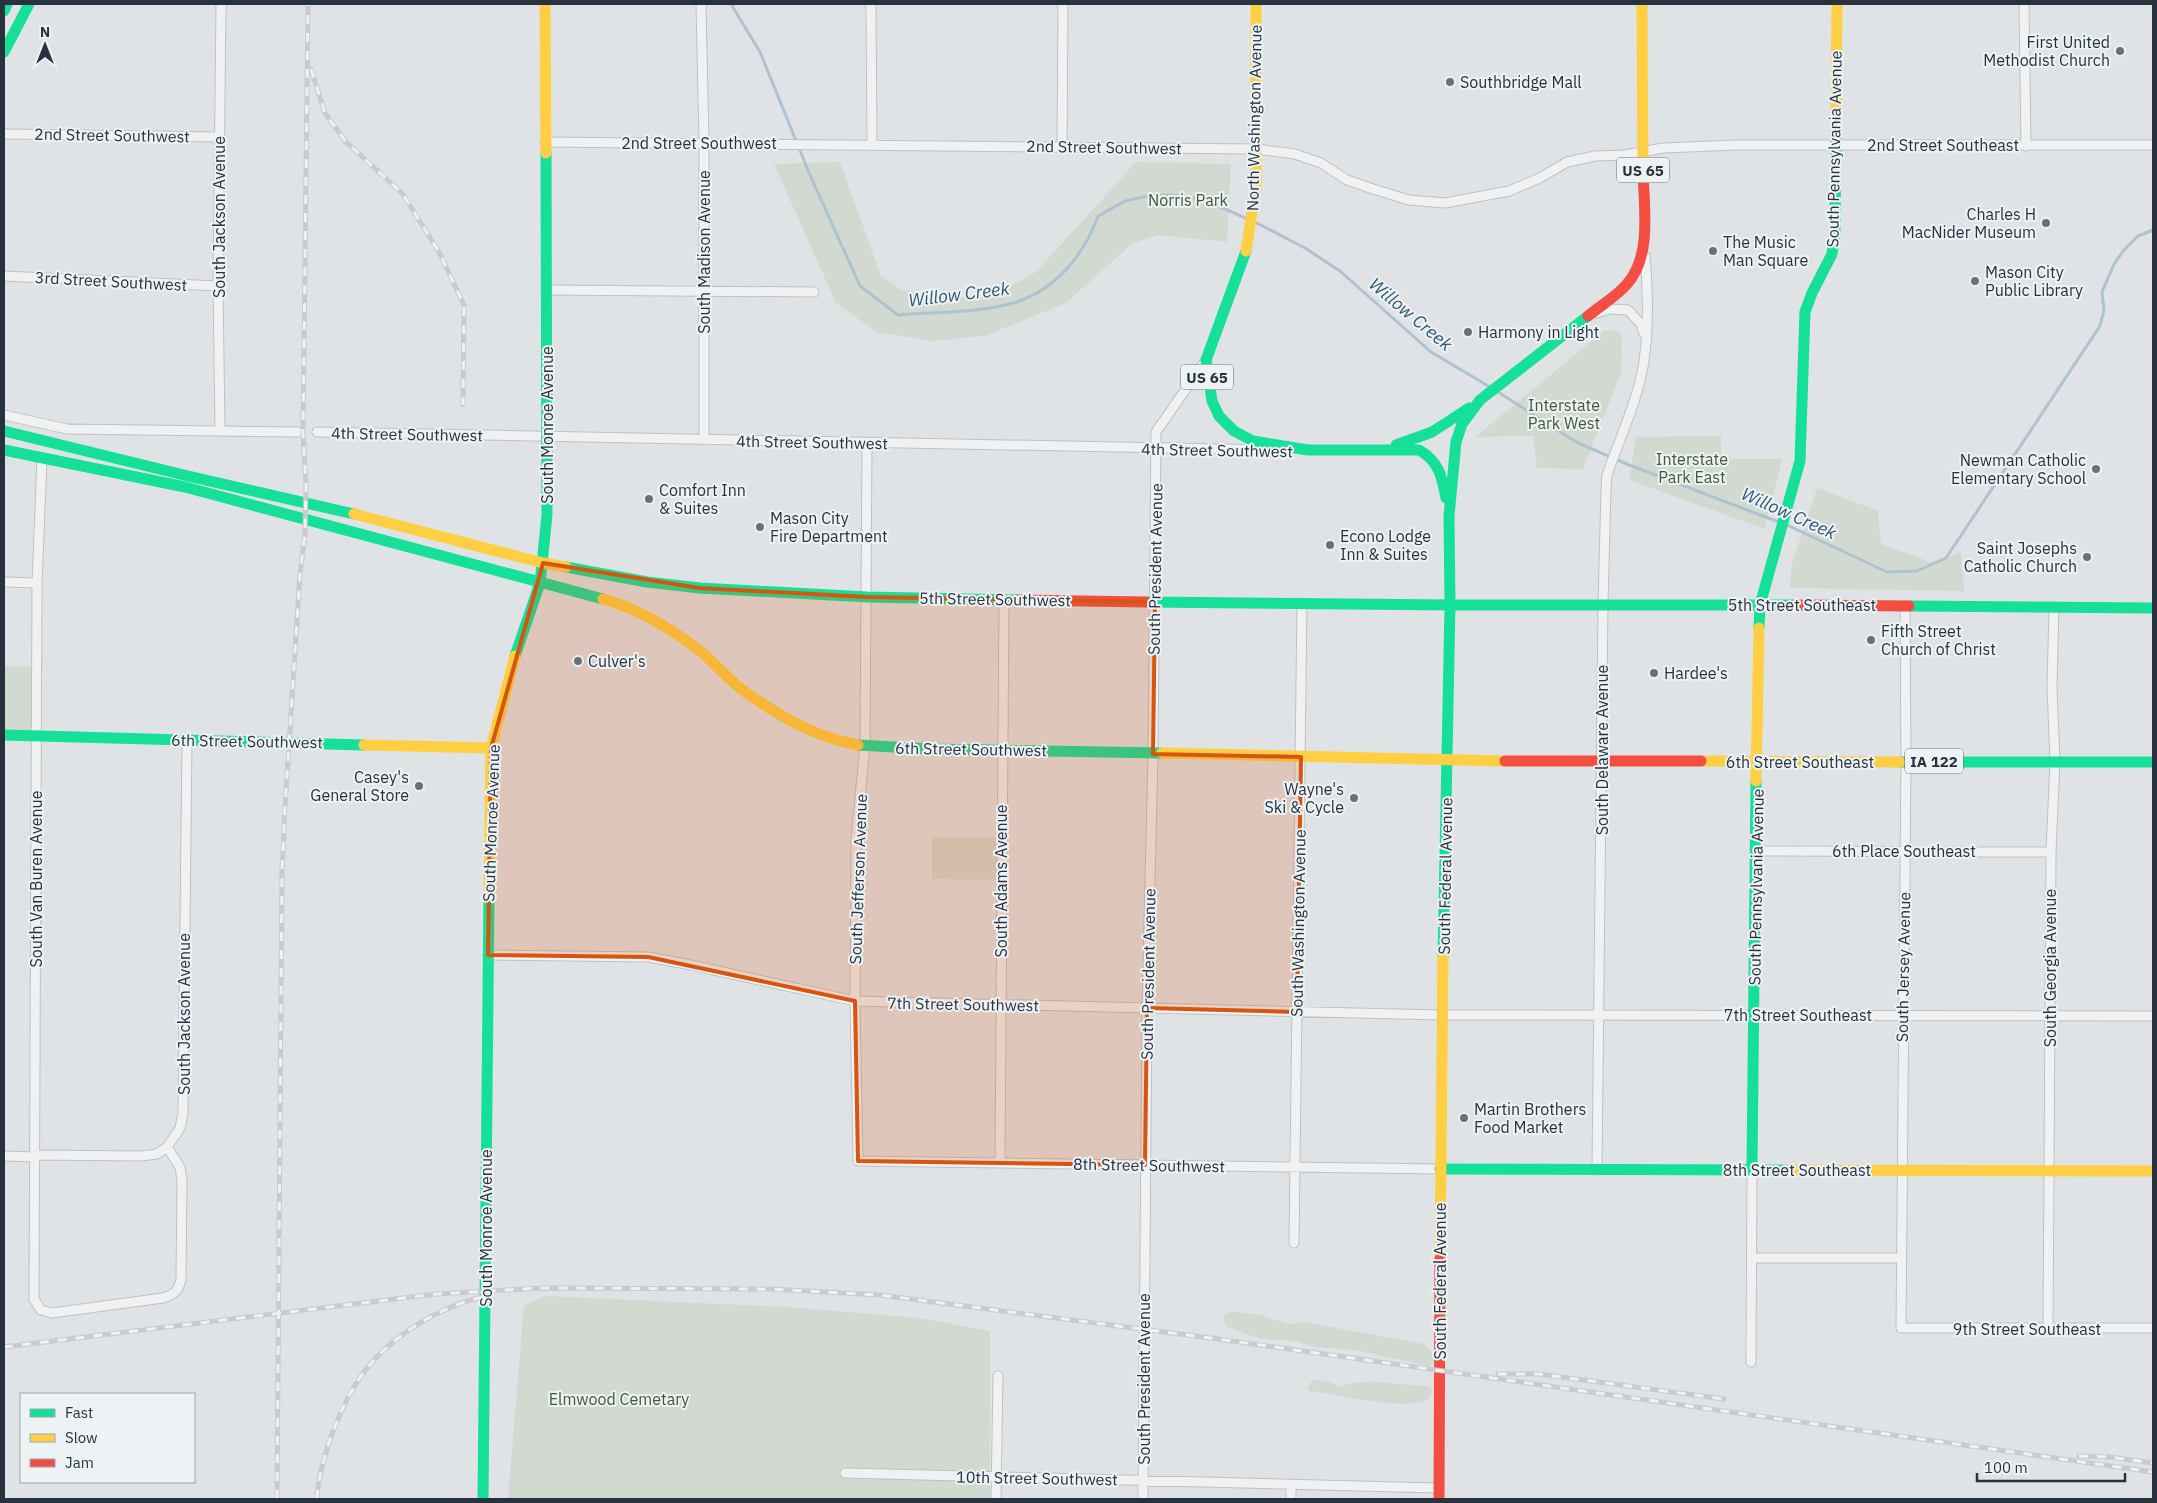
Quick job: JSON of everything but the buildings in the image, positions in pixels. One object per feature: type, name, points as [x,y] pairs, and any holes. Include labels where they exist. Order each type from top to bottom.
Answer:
[{"type":"main road","points":[[4,11],[7,4]]},
{"type":"main road","points":[[4,52],[29,4]]},
{"type":"main road","name":"South Monroe Avenue","points":[[484,1499],[491,748],[512,666],[540,582],[547,515],[545,4]]},
{"type":"main road","name":"North Washington Avenue","points":[[1256,4],[1256,186],[1248,245],[1206,360],[1212,401],[1219,416],[1234,431],[1253,442],[1308,450],[1410,449],[1427,454],[1440,469],[1449,516]]},
{"type":"main road","name":"South Delaware Avenue","points":[[1591,314],[1627,285],[1638,270],[1644,252],[1642,4]]},
{"type":"main road","name":"South Pennsylvania Avenue","points":[[1752,1170],[1758,762],[1757,688],[1760,605],[1800,461],[1805,312],[1812,293],[1832,254],[1835,231],[1837,4]]},
{"type":"main road","name":"South Federal Avenue","points":[[1438,1494],[1442,1015],[1450,605],[1449,516],[1456,442],[1462,424],[1480,400],[1591,314]]},
{"type":"main road","points":[[1379,450],[1432,432],[1480,400]]},
{"type":"main road","points":[[4,432],[188,476],[318,504],[543,563]]},
{"type":"main road","points":[[4,450],[185,487],[540,582]]},
{"type":"main road","name":"5th Street Southwest","points":[[543,563],[647,582],[700,588],[867,597],[1450,605]]},
{"type":"main road","name":"6th Street Southwest","points":[[540,582],[620,604],[653,618],[702,653],[744,691],[774,712],[802,728],[833,740],[865,746],[930,749],[1447,761]]},
{"type":"main road","name":"5th Street Southeast","points":[[1450,605],[1603,604],[2153,608]]},
{"type":"main road","name":"6th Street Southwest","points":[[4,736],[491,748]]},
{"type":"main road","name":"6th Street Southeast","points":[[1447,761],[2153,762]]},
{"type":"main road","name":"8th Street Southeast","points":[[1440,1169],[2153,1172]]},
{"type":"street","name":"South Jackson Avenue","points":[[220,430],[218,286],[221,4]]},
{"type":"street","name":"South Madison Avenue","points":[[701,4],[704,143],[704,440]]},
{"type":"street","points":[[871,4],[872,145]]},
{"type":"street","points":[[1062,146],[1063,4]]},
{"type":"street","points":[[2024,4],[2026,146]]},
{"type":"street","name":"2nd Street Southwest","points":[[4,134],[220,136]]},
{"type":"street","name":"2nd Street Southwest","points":[[545,142],[1256,149],[1295,154],[1321,162],[1347,180],[1373,190],[1409,200],[1445,203],[1509,191],[1540,178],[1566,162],[1595,156],[1643,152]]},
{"type":"street","name":"2nd Street Southeast","points":[[1643,152],[1663,148],[1836,145],[2153,145]]},
{"type":"street","name":"South Delaware Avenue","points":[[1597,1170],[1603,604],[1607,475],[1638,384],[1644,360],[1648,298],[1644,252]]},
{"type":"street","name":"3rd Street Southwest","points":[[4,276],[218,286]]},
{"type":"street","points":[[546,290],[814,292]]},
{"type":"street","points":[[1591,314],[1609,309],[1628,310],[1641,324],[1645,337]]},
{"type":"street","points":[[1156,449],[1156,432],[1206,360]]},
{"type":"street","points":[[4,415],[67,429],[298,432]]},
{"type":"street","name":"4th Street Southwest","points":[[317,432],[1156,449],[1308,450]]},
{"type":"street","name":"South Jefferson Avenue","points":[[858,1161],[855,1001],[856,838],[865,746],[867,597],[866,443]]},
{"type":"street","name":"South President Avenue","points":[[1143,1499],[1145,1165],[1153,754],[1156,449]]},
{"type":"street","name":"South Van Buren Avenue","points":[[42,459],[37,583],[34,1299],[41,1310],[52,1313],[163,1298],[174,1295],[178,1290],[181,1280],[182,1180],[180,1167],[167,1147]]},
{"type":"street","points":[[4,582],[37,583]]},
{"type":"street","name":"South Adams Avenue","points":[[1000,1163],[1004,600]]},
{"type":"street","name":"South Washington Avenue","points":[[1294,1243],[1302,603]]},
{"type":"street","name":"South Jersey Avenue","points":[[1901,1328],[1906,761],[1905,606]]},
{"type":"street","name":"South Georgia Avenue","points":[[2048,1329],[2051,852],[2055,761],[2052,687],[2054,607]]},
{"type":"street","name":"South Jackson Avenue","points":[[167,1147],[180,1128],[183,1113],[188,740]]},
{"type":"street","name":"6th Place Southeast","points":[[1757,851],[2051,852]]},
{"type":"street","name":"7th Street Southwest","points":[[488,955],[648,958],[691,965],[855,1001],[1442,1015]]},
{"type":"street","name":"7th Street Southeast","points":[[1442,1015],[2153,1016]]},
{"type":"street","points":[[4,1156],[141,1156],[156,1154],[167,1147]]},
{"type":"street","name":"8th Street Southwest","points":[[858,1161],[1440,1169]]},
{"type":"street","name":"South Pennsylvania Avenue","points":[[1751,1362],[1752,1170]]},
{"type":"street","points":[[1753,1258],[1901,1258]]},
{"type":"street","name":"9th Street Southeast","points":[[1901,1328],[2153,1328]]},
{"type":"street","points":[[996,1499],[998,1376]]},
{"type":"street","name":"10th Street Southwest","points":[[845,1473],[1291,1484],[1438,1494]]},
{"type":"street","points":[[1290,1499],[1291,1484]]},
{"type":"highlighted area","points":[[543,563],[700,588],[867,597],[1155,602],[1153,754],[1301,757],[1297,1012],[1147,1008],[1145,1165],[858,1161],[855,1001],[648,957],[488,955],[491,748]]},
{"type":"green space","name":"Norris Park","points":[[840,162],[881,276],[903,291],[986,298],[1036,272],[1136,162],[1231,164],[1227,242],[1158,235],[1133,243],[1066,303],[985,336],[932,341],[876,332],[836,303],[774,164]]},
{"type":"green space","name":"Interstate Park West","points":[[1605,330],[1618,331],[1622,337],[1621,373],[1583,469],[1537,468],[1533,436],[1475,437]]},
{"type":"green space","name":"Interstate Park East","points":[[1721,436],[1721,459],[1782,459],[1765,529],[1629,480],[1636,437]]},
{"type":"green space","points":[[1817,488],[1878,511],[1881,544],[1931,562],[1961,552],[1964,591],[1790,588],[1791,566]]},
{"type":"green space","points":[[4,666],[37,667],[37,736],[4,735]]},
{"type":"green space","points":[[932,837],[1002,838],[1001,880],[932,879]]},
{"type":"green space","name":"Elmwood Cemetary","points":[[545,1296],[788,1307],[919,1318],[990,1331],[990,1499],[508,1499],[524,1306]]},
{"type":"green space","points":[[1231,1311],[1260,1315],[1288,1324],[1304,1322],[1424,1344],[1432,1352],[1434,1363],[1429,1366],[1354,1350],[1314,1347],[1296,1341],[1260,1339],[1226,1326],[1223,1316]]},
{"type":"green space","points":[[1314,1380],[1331,1382],[1340,1387],[1361,1382],[1426,1386],[1432,1389],[1432,1393],[1427,1401],[1398,1404],[1383,1403],[1310,1391],[1308,1389],[1310,1383]]},
{"type":"waterway","name":"Willow Creek","points":[[731,4],[760,52],[810,175],[860,286],[898,315],[985,309],[1013,303],[1028,297],[1042,290],[1066,270],[1085,244],[1098,216],[1129,200],[1176,195],[1204,201],[1247,219]]},
{"type":"waterway","name":"Willow Creek","points":[[1255,222],[1305,248],[1340,271],[1431,352],[1490,387]]},
{"type":"waterway","name":"Willow Creek","points":[[1785,524],[1887,572],[1917,571],[1946,558],[2100,326],[2104,310],[2102,292],[2114,264],[2124,250],[2138,236],[2153,230]]},
{"type":"waterway","name":"Willow Creek","points":[[1498,392],[1576,442],[1629,465],[1779,522]]},
{"type":"railway","points":[[277,1499],[282,870],[300,574],[305,533],[306,486],[303,432],[308,4]]},
{"type":"railway","points":[[311,69],[325,113],[346,142],[402,193],[439,252],[464,305],[463,405]]},
{"type":"railway","points":[[4,1347],[436,1294],[542,1288],[771,1289],[880,1295],[1218,1339],[2153,1472]]},
{"type":"railway","points":[[317,1499],[320,1476],[330,1439],[347,1399],[365,1370],[394,1341],[430,1317],[448,1308],[487,1296]]},
{"type":"railway","points":[[1498,1374],[1539,1374],[1724,1399]]},
{"type":"railway","points":[[2079,1456],[2110,1457],[2153,1463]]},
{"type":"traffic: fast","points":[[4,11],[7,4]]},
{"type":"traffic: fast","points":[[4,52],[29,4]]},
{"type":"traffic: fast","points":[[1759,628],[1760,605],[1800,461],[1805,312],[1812,293],[1832,254],[1835,231],[1836,127]]},
{"type":"traffic: fast","points":[[515,656],[540,583],[547,515],[546,153]]},
{"type":"traffic: fast","points":[[1246,251],[1206,360],[1212,401],[1219,416],[1234,431],[1253,441],[1308,450],[1419,450],[1426,454],[1435,464],[1441,476],[1446,498]]},
{"type":"traffic: fast","points":[[1443,956],[1450,605],[1449,516],[1456,442],[1462,424],[1480,400],[1588,316]]},
{"type":"traffic: fast","points":[[1396,445],[1432,432],[1469,408]]},
{"type":"traffic: fast","points":[[4,431],[354,514]]},
{"type":"traffic: fast","points":[[4,450],[185,487],[603,599]]},
{"type":"traffic: fast","points":[[566,567],[647,582],[700,588],[867,597],[1017,600]]},
{"type":"traffic: fast","points":[[1146,602],[1450,605],[1795,605]]},
{"type":"traffic: fast","points":[[1909,606],[2153,608]]},
{"type":"traffic: fast","points":[[4,735],[364,745]]},
{"type":"traffic: fast","points":[[858,745],[930,749],[1162,753]]},
{"type":"traffic: fast","points":[[1900,762],[2153,762]]},
{"type":"traffic: fast","points":[[1752,1170],[1756,781]]},
{"type":"traffic: fast","points":[[483,1499],[489,893]]},
{"type":"traffic: fast","points":[[1440,1169],[1786,1170]]},
{"type":"traffic: slow","points":[[545,4],[546,153]]},
{"type":"traffic: slow","points":[[1246,251],[1256,186],[1256,4]]},
{"type":"traffic: slow","points":[[1642,4],[1643,172]]},
{"type":"traffic: slow","points":[[1836,127],[1837,4]]},
{"type":"traffic: slow","points":[[354,514],[543,563],[566,567]]},
{"type":"traffic: slow","points":[[603,599],[630,608],[667,628],[703,653],[745,692],[785,718],[827,737],[858,745]]},
{"type":"traffic: slow","points":[[1756,781],[1759,628]]},
{"type":"traffic: slow","points":[[489,893],[491,748],[515,656]]},
{"type":"traffic: slow","points":[[364,745],[491,748]]},
{"type":"traffic: slow","points":[[1162,753],[1505,761]]},
{"type":"traffic: slow","points":[[1701,761],[1900,762]]},
{"type":"traffic: slow","points":[[1440,1259],[1443,956]]},
{"type":"traffic: slow","points":[[1786,1170],[2153,1171]]},
{"type":"traffic: jam","points":[[1588,316],[1627,284],[1635,273],[1640,260],[1645,231],[1643,172]]},
{"type":"traffic: jam","points":[[1017,600],[1146,602]]},
{"type":"traffic: jam","points":[[1795,605],[1909,606]]},
{"type":"traffic: jam","points":[[1505,761],[1701,761]]},
{"type":"traffic: jam","points":[[1439,1499],[1440,1259]]},
{"type":"place","name":"First United Methodist Church","points":[[2120,51]]},
{"type":"place","name":"Southbridge Mall","points":[[1450,82]]},
{"type":"place","name":"Charles H MacNider Museum","points":[[2046,223]]},
{"type":"place","name":"The Music Man Square","points":[[1713,251]]},
{"type":"place","name":"Mason City Public Library","points":[[1975,281]]},
{"type":"place","name":"Harmony in Light","points":[[1468,332]]},
{"type":"place","name":"Newman Catholic Elementary School","points":[[2096,469]]},
{"type":"place","name":"Comfort Inn & Suites","points":[[649,499]]},
{"type":"place","name":"Mason City Fire Department","points":[[760,527]]},
{"type":"place","name":"Econo Lodge Inn & Suites","points":[[1330,545]]},
{"type":"place","name":"Saint Josephs Catholic Church","points":[[2087,557]]},
{"type":"place","name":"Fifth Street Church of Christ","points":[[1871,640]]},
{"type":"place","name":"Culver's","points":[[578,661]]},
{"type":"place","name":"Hardee's","points":[[1654,673]]},
{"type":"place","name":"Casey's General Store","points":[[419,786]]},
{"type":"place","name":"Wayne's Ski & Cycle","points":[[1354,798]]},
{"type":"place","name":"Martin Brothers Food Market","points":[[1464,1118]]}]
